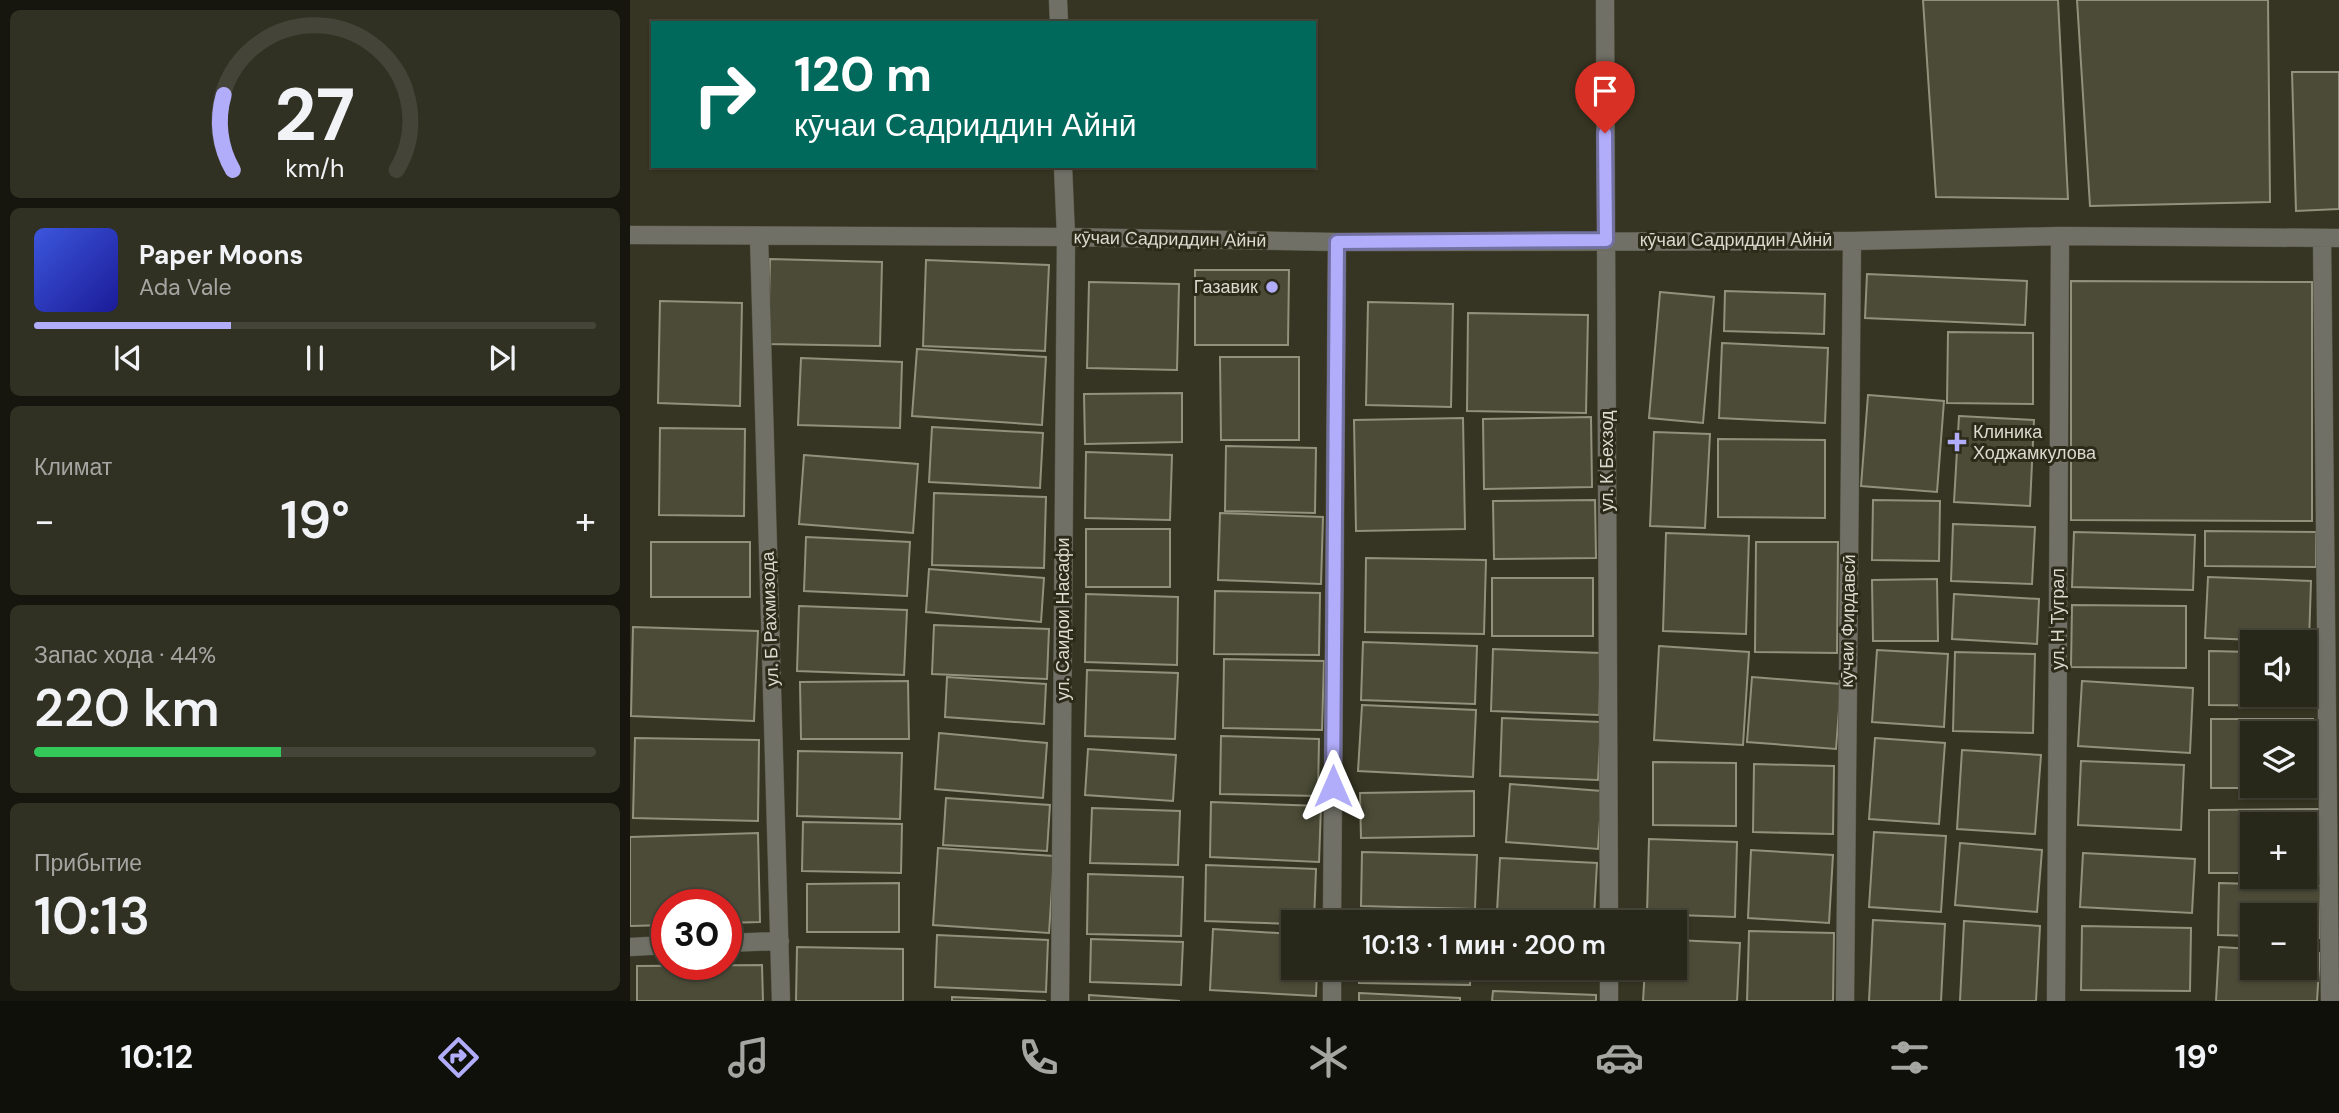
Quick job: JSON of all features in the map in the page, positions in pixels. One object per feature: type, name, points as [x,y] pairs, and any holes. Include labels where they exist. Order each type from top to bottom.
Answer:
[{"type":"street","points":[[1058,0],[1059,21]]},
{"type":"street","name":"ул. К Бехзод","points":[[1605,0],[1609,910]]},
{"type":"street","name":"ул. Саидои Насафи","points":[[1060,1001],[1066,237],[1063,168]]},
{"type":"street","name":"кӯчаи Садриддин Айнӣ","points":[[630,235],[1066,237],[1337,242],[1852,241],[2060,236],[2330,238]]},
{"type":"street","name":"ул. Б Рахмизода","points":[[759,236],[781,1001]]},
{"type":"street","name":"ул. Н Туграл","points":[[2056,1001],[2060,236]]},
{"type":"street","points":[[2330,238],[2330,1001]]},
{"type":"street","name":"кӯчаи Фирдавсӣ","points":[[1845,1001],[1852,241]]},
{"type":"street","points":[[1332,910],[1337,242]]},
{"type":"street","points":[[742,942],[780,941]]},
{"type":"street","points":[[630,947],[651,946]]},
{"type":"street","points":[[1332,980],[1332,1001]]},
{"type":"street","points":[[1609,980],[1609,1001]]},
{"type":"building","points":[[1923,0],[2058,0],[2068,199],[1936,197]]},
{"type":"building","points":[[2077,0],[2268,0],[2270,202],[2090,206]]},
{"type":"building","points":[[2292,72],[2339,72],[2339,209],[2296,211]]},
{"type":"building","points":[[770,259],[882,262],[880,346],[768,344]]},
{"type":"building","points":[[926,260],[1049,265],[1045,351],[923,346]]},
{"type":"building","points":[[1195,270],[1289,270],[1288,345],[1195,345]]},
{"type":"building","points":[[1867,274],[2027,281],[2025,325],[1865,318]]},
{"type":"building","points":[[2071,281],[2312,282],[2312,521],[2071,520]]},
{"type":"building","points":[[1089,282],[1179,284],[1177,370],[1087,368]]},
{"type":"building","points":[[1725,291],[1825,294],[1824,334],[1724,331]]},
{"type":"building","points":[[1660,292],[1714,297],[1703,423],[1649,418]]},
{"type":"building","points":[[660,301],[742,303],[740,406],[658,403]]},
{"type":"building","points":[[1368,302],[1453,304],[1451,407],[1366,405]]},
{"type":"building","points":[[1468,313],[1588,315],[1586,413],[1467,411]]},
{"type":"building","points":[[1948,332],[2033,333],[2033,404],[1947,403]]},
{"type":"building","points":[[1722,343],[1828,348],[1825,423],[1719,418]]},
{"type":"building","points":[[917,349],[1046,357],[1042,425],[912,416]]},
{"type":"building","points":[[1220,357],[1299,357],[1299,440],[1221,440]]},
{"type":"building","points":[[801,358],[902,362],[900,428],[798,425]]},
{"type":"building","points":[[1182,393],[1182,442],[1085,444],[1084,394]]},
{"type":"building","points":[[1868,395],[1944,401],[1937,492],[1861,486]]},
{"type":"building","points":[[1959,416],[2034,420],[2030,506],[1954,502]]},
{"type":"building","points":[[1591,417],[1592,487],[1484,489],[1483,419]]},
{"type":"building","points":[[1463,418],[1465,529],[1356,531],[1354,420]]},
{"type":"building","points":[[932,427],[1043,433],[1040,488],[929,482]]},
{"type":"building","points":[[660,428],[745,429],[744,516],[659,515]]},
{"type":"building","points":[[1654,432],[1710,434],[1705,528],[1650,526]]},
{"type":"building","points":[[1718,439],[1825,440],[1825,518],[1718,517]]},
{"type":"building","points":[[1226,446],[1316,448],[1315,513],[1225,511]]},
{"type":"building","points":[[1086,452],[1172,455],[1170,520],[1085,518]]},
{"type":"building","points":[[804,455],[918,464],[913,533],[799,524]]},
{"type":"building","points":[[934,493],[1046,497],[1044,568],[932,565]]},
{"type":"building","points":[[1595,500],[1596,558],[1494,559],[1493,501]]},
{"type":"building","points":[[1873,500],[1940,501],[1939,561],[1872,560]]},
{"type":"building","points":[[1220,513],[1323,517],[1321,584],[1218,580]]},
{"type":"building","points":[[1953,524],[2035,527],[2032,584],[1951,581]]},
{"type":"building","points":[[1086,529],[1170,529],[1170,587],[1086,587]]},
{"type":"building","points":[[2205,531],[2316,532],[2316,567],[2205,566]]},
{"type":"building","points":[[2074,532],[2195,535],[2193,590],[2072,587]]},
{"type":"building","points":[[1666,533],[1749,536],[1746,634],[1663,631]]},
{"type":"building","points":[[806,537],[910,542],[907,596],[804,591]]},
{"type":"building","points":[[651,542],[750,542],[750,597],[651,597]]},
{"type":"building","points":[[1756,542],[1838,542],[1837,653],[1755,652]]},
{"type":"building","points":[[1366,558],[1486,560],[1484,634],[1365,632]]},
{"type":"building","points":[[929,569],[1044,578],[1041,622],[926,612]]},
{"type":"building","points":[[2208,577],[2311,581],[2309,630],[2240,630],[2240,639],[2205,638]]},
{"type":"building","points":[[1492,578],[1593,578],[1593,636],[1492,636]]},
{"type":"building","points":[[1937,579],[1938,641],[1873,641],[1872,580]]},
{"type":"building","points":[[1215,591],[1320,593],[1319,655],[1214,654]]},
{"type":"building","points":[[1086,594],[1178,597],[1177,665],[1085,662]]},
{"type":"building","points":[[1954,594],[2039,599],[2037,644],[1952,639]]},
{"type":"building","points":[[2072,605],[2186,606],[2186,668],[2071,667]]},
{"type":"building","points":[[799,606],[907,610],[904,675],[797,671]]},
{"type":"building","points":[[934,625],[1049,629],[1047,679],[932,674]]},
{"type":"building","points":[[633,627],[758,631],[754,721],[631,716]]},
{"type":"building","points":[[1363,642],[1477,646],[1475,704],[1361,700]]},
{"type":"building","points":[[1659,646],[1749,652],[1743,745],[1654,740]]},
{"type":"building","points":[[1493,649],[1601,653],[1599,715],[1491,711]]},
{"type":"building","points":[[1877,650],[1948,654],[1944,727],[1872,722]]},
{"type":"building","points":[[2209,651],[2240,652],[2240,705],[2209,705]]},
{"type":"building","points":[[1955,652],[2035,654],[2033,733],[1953,731]]},
{"type":"building","points":[[1224,659],[1324,661],[1322,730],[1223,728]]},
{"type":"building","points":[[1087,670],[1178,673],[1175,739],[1085,736]]},
{"type":"building","points":[[947,677],[1046,684],[1044,724],[945,717]]},
{"type":"building","points":[[1752,677],[1841,684],[1836,749],[1747,742]]},
{"type":"building","points":[[908,681],[909,739],[801,739],[800,682]]},
{"type":"building","points":[[2082,681],[2193,688],[2190,753],[2078,746]]},
{"type":"building","points":[[1362,705],[1476,710],[1473,777],[1358,771]]},
{"type":"building","points":[[1502,718],[1601,722],[1598,780],[1500,776]]},
{"type":"building","points":[[2211,719],[2313,719],[2240,721],[2240,788],[2211,788]]},
{"type":"building","points":[[939,733],[1047,743],[1043,798],[935,789]]},
{"type":"building","points":[[1221,736],[1319,739],[1318,796],[1220,794]]},
{"type":"building","points":[[635,738],[759,740],[758,821],[633,818]]},
{"type":"building","points":[[1875,738],[1945,743],[1939,824],[1869,819]]},
{"type":"building","points":[[1088,749],[1176,755],[1173,801],[1085,795]]},
{"type":"building","points":[[1962,750],[2041,755],[2035,834],[1957,829]]},
{"type":"building","points":[[798,751],[902,753],[900,819],[797,816]]},
{"type":"building","points":[[2081,761],[2184,765],[2181,830],[2078,825]]},
{"type":"building","points":[[1653,762],[1736,763],[1736,826],[1653,825]]},
{"type":"building","points":[[1754,764],[1834,766],[1833,834],[1753,832]]},
{"type":"building","points":[[1510,784],[1602,791],[1598,849],[1506,842]]},
{"type":"building","points":[[1474,791],[1474,836],[1361,838],[1360,793]]},
{"type":"building","points":[[946,798],[1050,805],[1047,851],[943,845]]},
{"type":"building","points":[[1211,802],[1321,806],[1319,862],[1210,857]]},
{"type":"building","points":[[1092,808],[1180,811],[1178,865],[1090,863]]},
{"type":"building","points":[[2324,809],[2325,872],[2317,872],[2317,812],[2240,812],[2240,873],[2209,873],[2209,810]]},
{"type":"building","points":[[803,822],[902,824],[901,873],[802,871]]},
{"type":"building","points":[[1874,832],[1946,836],[1941,912],[1869,907]]},
{"type":"building","points":[[758,833],[760,922],[742,923],[742,889],[651,889],[651,925],[630,926],[630,837]]},
{"type":"building","points":[[1649,839],[1737,842],[1735,917],[1687,915],[1687,910],[1647,910]]},
{"type":"building","points":[[1960,843],[2042,850],[2037,912],[1955,905]]},
{"type":"building","points":[[938,848],[1054,856],[1049,933],[933,925]]},
{"type":"building","points":[[1751,850],[1833,855],[1829,923],[1748,918]]},
{"type":"building","points":[[1362,852],[1477,855],[1475,909],[1361,906]]},
{"type":"building","points":[[2083,853],[2195,859],[2192,913],[2080,907]]},
{"type":"building","points":[[1500,858],[1597,863],[1594,910],[1497,910]]},
{"type":"building","points":[[1206,865],[1316,869],[1314,910],[1281,910],[1281,924],[1205,921]]},
{"type":"building","points":[[1088,874],[1183,877],[1181,936],[1087,934]]},
{"type":"building","points":[[899,883],[899,932],[807,932],[807,884]]},
{"type":"building","points":[[2219,883],[2240,884],[2240,889],[2317,889],[2317,886],[2321,886],[2319,938],[2317,903],[2240,903],[2240,936],[2218,935]]},
{"type":"building","points":[[1873,920],[1945,924],[1941,1001],[1869,1001]]},
{"type":"building","points":[[1964,921],[2040,926],[2036,1001],[1960,1001]]},
{"type":"building","points":[[2082,926],[2191,928],[2190,991],[2081,990]]},
{"type":"building","points":[[1213,929],[1281,933],[1281,980],[1317,980],[1316,996],[1210,990]]},
{"type":"building","points":[[1749,931],[1834,933],[1833,1001],[1747,1001]]},
{"type":"building","points":[[937,935],[1048,940],[1046,992],[935,987]]},
{"type":"building","points":[[1091,939],[1183,942],[1181,985],[1090,982]]},
{"type":"building","points":[[1687,941],[1740,943],[1737,1001],[1643,1001],[1644,980],[1687,980]]},
{"type":"building","points":[[797,947],[903,949],[903,1001],[796,1001]]},
{"type":"building","points":[[2219,947],[2240,948],[2240,980],[2317,980],[2317,953],[2320,953],[2317,1001],[2216,1001]]},
{"type":"building","points":[[742,965],[762,965],[763,1001],[637,1001],[637,966],[651,966],[651,980],[742,980]]},
{"type":"building","points":[[1359,980],[1470,980],[1470,985],[1359,983]]},
{"type":"building","points":[[1493,991],[1596,995],[1596,1001],[1492,1001]]},
{"type":"building","points":[[1359,993],[1460,998],[1460,1001],[1359,1001]]},
{"type":"building","points":[[1089,995],[1180,1001],[1089,1001]]},
{"type":"building","points":[[952,997],[1046,1001],[952,1001]]},
{"type":"place","name":"Газавик","points":[[1272,287]]},
{"type":"place","name":"Клиника Ходжамкулова","points":[[1957,442]]},
{"type":"route","points":[[1333,786],[1337,242],[1606,240],[1605,133]]}]
